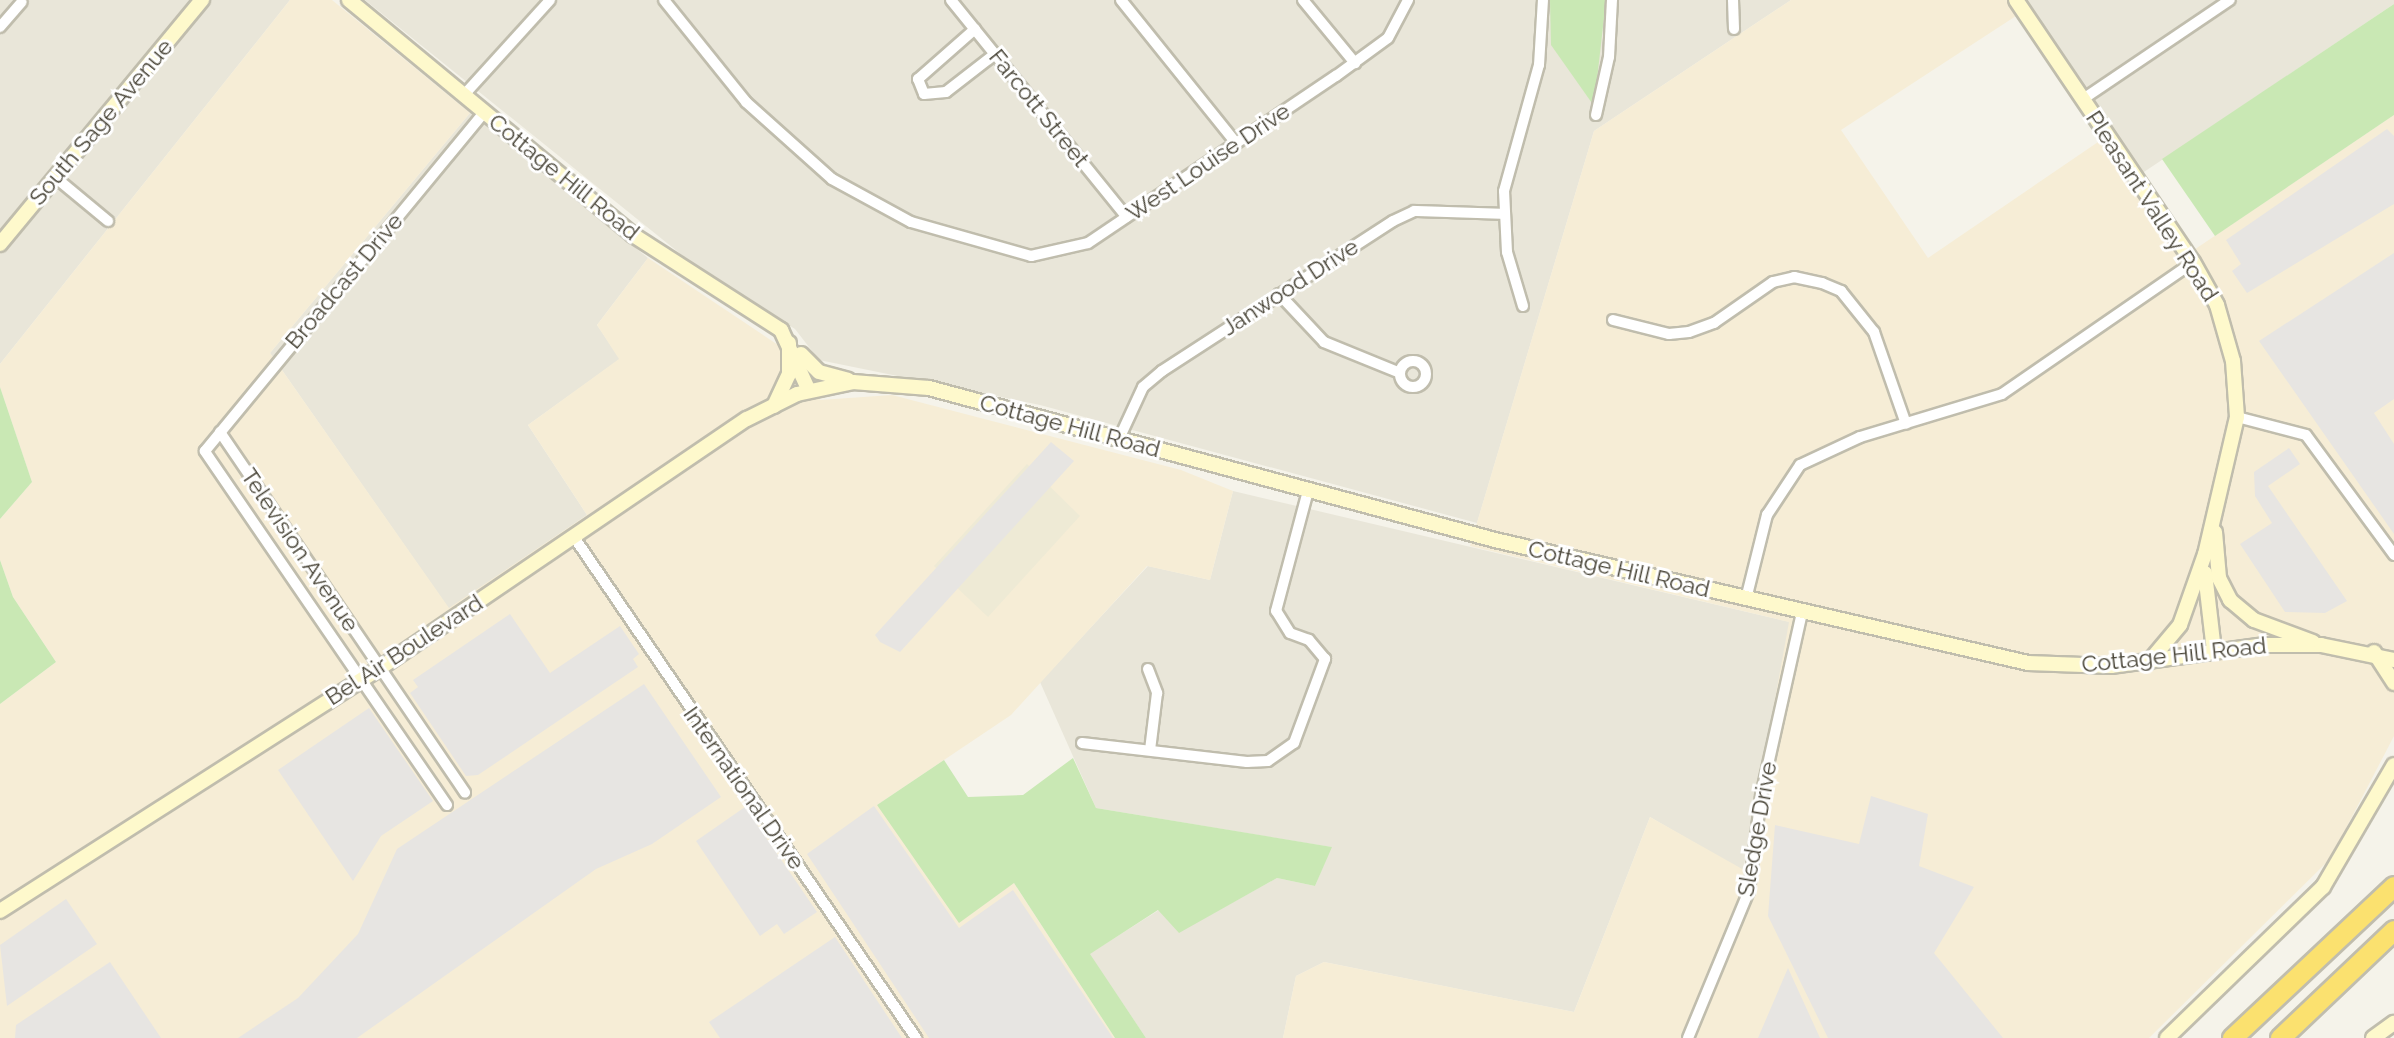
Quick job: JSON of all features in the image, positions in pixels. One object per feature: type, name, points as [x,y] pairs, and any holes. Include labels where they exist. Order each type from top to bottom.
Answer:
[{"type":"highway","points":[[2232,1038],[2394,886]]},
{"type":"highway","points":[[2280,1038],[2394,930]]},
{"type":"street","name":"South Sage Avenue","points":[[0,244],[202,0]]},
{"type":"street","name":"Cottage Hill Road","points":[[349,0],[633,235],[789,339],[810,366],[853,382]]},
{"type":"street","points":[[464,95],[550,0]]},
{"type":"street","name":"West Louise Drive","points":[[664,0],[746,102],[807,162],[881,208],[974,241],[1044,255],[1088,243],[1355,63],[1388,38],[1408,0]]},
{"type":"street","name":"Farcott Street","points":[[951,0],[1127,217]]},
{"type":"street","points":[[1121,0],[1236,143]]},
{"type":"street","points":[[1303,0],[1355,63]]},
{"type":"street","points":[[1523,306],[1503,214],[1539,65],[1543,0]]},
{"type":"street","points":[[1596,115],[1609,57],[1612,0]]},
{"type":"street","points":[[1733,0],[1734,29]]},
{"type":"street","name":"Pleasant Valley Road","points":[[2015,0],[2193,262],[2228,336],[2237,417],[2205,554]]},
{"type":"street","points":[[2083,99],[2230,0]]},
{"type":"street","points":[[0,27],[22,2]]},
{"type":"street","points":[[975,29],[918,79],[924,94],[946,92],[995,54]]},
{"type":"street","name":"Broadcast Drive","points":[[205,450],[484,112]]},
{"type":"street","points":[[55,177],[108,221]]},
{"type":"street","name":"Janwood Drive","points":[[1119,439],[1143,387],[1279,294],[1414,211],[1503,214]]},
{"type":"street","points":[[1746,598],[1767,515],[1800,465],[1829,448],[2002,394],[2193,262]]},
{"type":"street","points":[[1613,320],[1668,334],[1689,332],[1714,323],[1773,282],[1794,277],[1822,283],[1841,291],[1874,332],[1906,424]]},
{"type":"street","points":[[1279,294],[1324,342],[1400,373]]},
{"type":"street","points":[[789,339],[809,391]]},
{"type":"street","points":[[774,405],[789,374],[789,339]]},
{"type":"street","name":"Cottage Hill Road","points":[[809,391],[853,382],[902,382],[1308,491],[1802,612],[2028,663],[2149,662],[2214,651],[2321,645],[2374,652],[2394,660]]},
{"type":"street","name":"Bel Air Boulevard","points":[[0,911],[380,668],[774,405],[809,391]]},
{"type":"street","points":[[2237,417],[2306,435],[2394,555]]},
{"type":"street","name":"Television Avenue","points":[[220,432],[465,793]]},
{"type":"street","name":"Television Avenue","points":[[205,450],[447,805]]},
{"type":"street","points":[[1082,743],[1264,761],[1294,743],[1324,675],[1325,659],[1309,640],[1290,634],[1276,611],[1308,491]]},
{"type":"street","points":[[2213,522],[2219,578],[2230,600],[2254,621],[2321,645]]},
{"type":"street","points":[[265,538],[284,526]]},
{"type":"street","name":"International Drive","points":[[574,537],[916,1038]]},
{"type":"street","points":[[2205,554],[2214,651]]},
{"type":"street","points":[[2149,662],[2180,625],[2205,554]]},
{"type":"street","name":"Sledge Drive","points":[[1688,1038],[1749,891],[1761,796],[1802,612]]},
{"type":"street","points":[[2394,651],[2374,652],[2394,683]]},
{"type":"street","points":[[1149,669],[1157,693],[1150,750]]},
{"type":"street","points":[[2167,1038],[2323,887],[2394,765]]},
{"type":"street","points":[[2373,1038],[2394,1023]]},
{"type":"shaded area","points":[[0,0],[290,0],[0,364]]},
{"type":"shaded area","points":[[290,0],[332,0],[470,113],[270,353],[449,608],[587,515],[528,425],[619,359],[597,325],[648,258],[781,347],[820,400],[892,395],[1181,470],[1233,491],[1210,580],[1147,566],[1011,715],[877,805],[1014,883],[1115,1038],[0,1038],[0,704],[56,662],[13,597],[0,560],[0,519],[32,482],[0,387],[0,364]]},
{"type":"shaded area","points":[[365,0],[1791,0],[1594,131],[1477,523],[1040,405],[819,360],[795,329],[698,268]]},
{"type":"shaded area","points":[[1791,0],[2010,0],[2019,14],[1841,130],[1928,258],[2101,140],[2182,258],[2394,115],[2394,736],[2330,859],[2149,1038],[1283,1038],[1296,976],[1324,962],[1574,1012],[1650,817],[1744,870],[1789,622],[1470,546],[1594,131]]},
{"type":"shaded area","points":[[2008,0],[2394,0],[2394,4],[2129,182]]},
{"type":"shaded area","points":[[470,113],[648,258],[597,325],[620,359],[528,425],[587,515],[449,609],[270,353]]},
{"type":"shaded area","points":[[2387,129],[2394,136],[2394,204],[2247,293],[2232,271],[2241,264],[2226,240]]},
{"type":"shaded area","points":[[2394,253],[2394,399],[2374,413],[2394,444],[2394,534],[2259,341]]},
{"type":"shaded area","points":[[1051,442],[1074,461],[900,652],[880,642],[875,635]]},
{"type":"shaded area","points":[[2289,448],[2300,464],[2268,486],[2347,601],[2325,613],[2285,612],[2240,544],[2272,523],[2255,496],[2254,472]]},
{"type":"shaded area","points":[[1027,464],[1080,516],[988,617],[934,566]]},
{"type":"shaded area","points":[[1233,491],[1790,622],[1743,871],[1650,817],[1574,1012],[1324,962],[1296,976],[1283,1038],[1146,1038],[1089,954],[1159,910],[1179,932],[1277,878],[1315,886],[1331,847],[1096,808],[1040,682],[1148,566],[1210,580]]},
{"type":"shaded area","points":[[510,614],[550,673],[620,626],[639,654],[633,659],[638,667],[478,775],[466,776],[410,693],[418,687],[413,680]]},
{"type":"shaded area","points":[[644,684],[721,797],[652,844],[596,869],[357,1038],[238,1038],[298,998],[358,934],[397,849]]},
{"type":"shaded area","points":[[369,708],[433,801],[381,836],[353,881],[278,770]]},
{"type":"shaded area","points":[[1871,796],[1928,814],[1919,866],[1974,887],[1934,953],[2003,1038],[1828,1038],[1768,916],[1775,825],[1859,844]]},
{"type":"shaded area","points":[[874,806],[959,928],[1013,890],[1113,1038],[929,1038],[807,854]]},
{"type":"shaded area","points":[[745,807],[817,912],[784,934],[777,924],[760,936],[696,841]]},
{"type":"shaded area","points":[[66,899],[97,944],[7,1006],[0,945]]},
{"type":"shaded area","points":[[835,937],[902,1038],[720,1038],[709,1022]]},
{"type":"shaded area","points":[[110,962],[161,1038],[15,1038],[16,1025]]},
{"type":"shaded area","points":[[1788,968],[1820,1038],[1758,1038]]},
{"type":"green space","points":[[1550,0],[1606,0],[1594,106],[1551,45]]},
{"type":"green space","points":[[2394,4],[2394,115],[2215,236],[2162,159]]},
{"type":"green space","points":[[0,387],[32,482],[0,519]]},
{"type":"green space","points":[[0,560],[13,597],[56,662],[0,704]]},
{"type":"green space","points":[[1073,758],[1096,808],[1332,847],[1315,886],[1277,878],[1179,933],[1158,910],[1090,954],[1146,1038],[1115,1038],[1014,883],[959,923],[877,805],[944,760],[968,797],[1023,795]]}]
